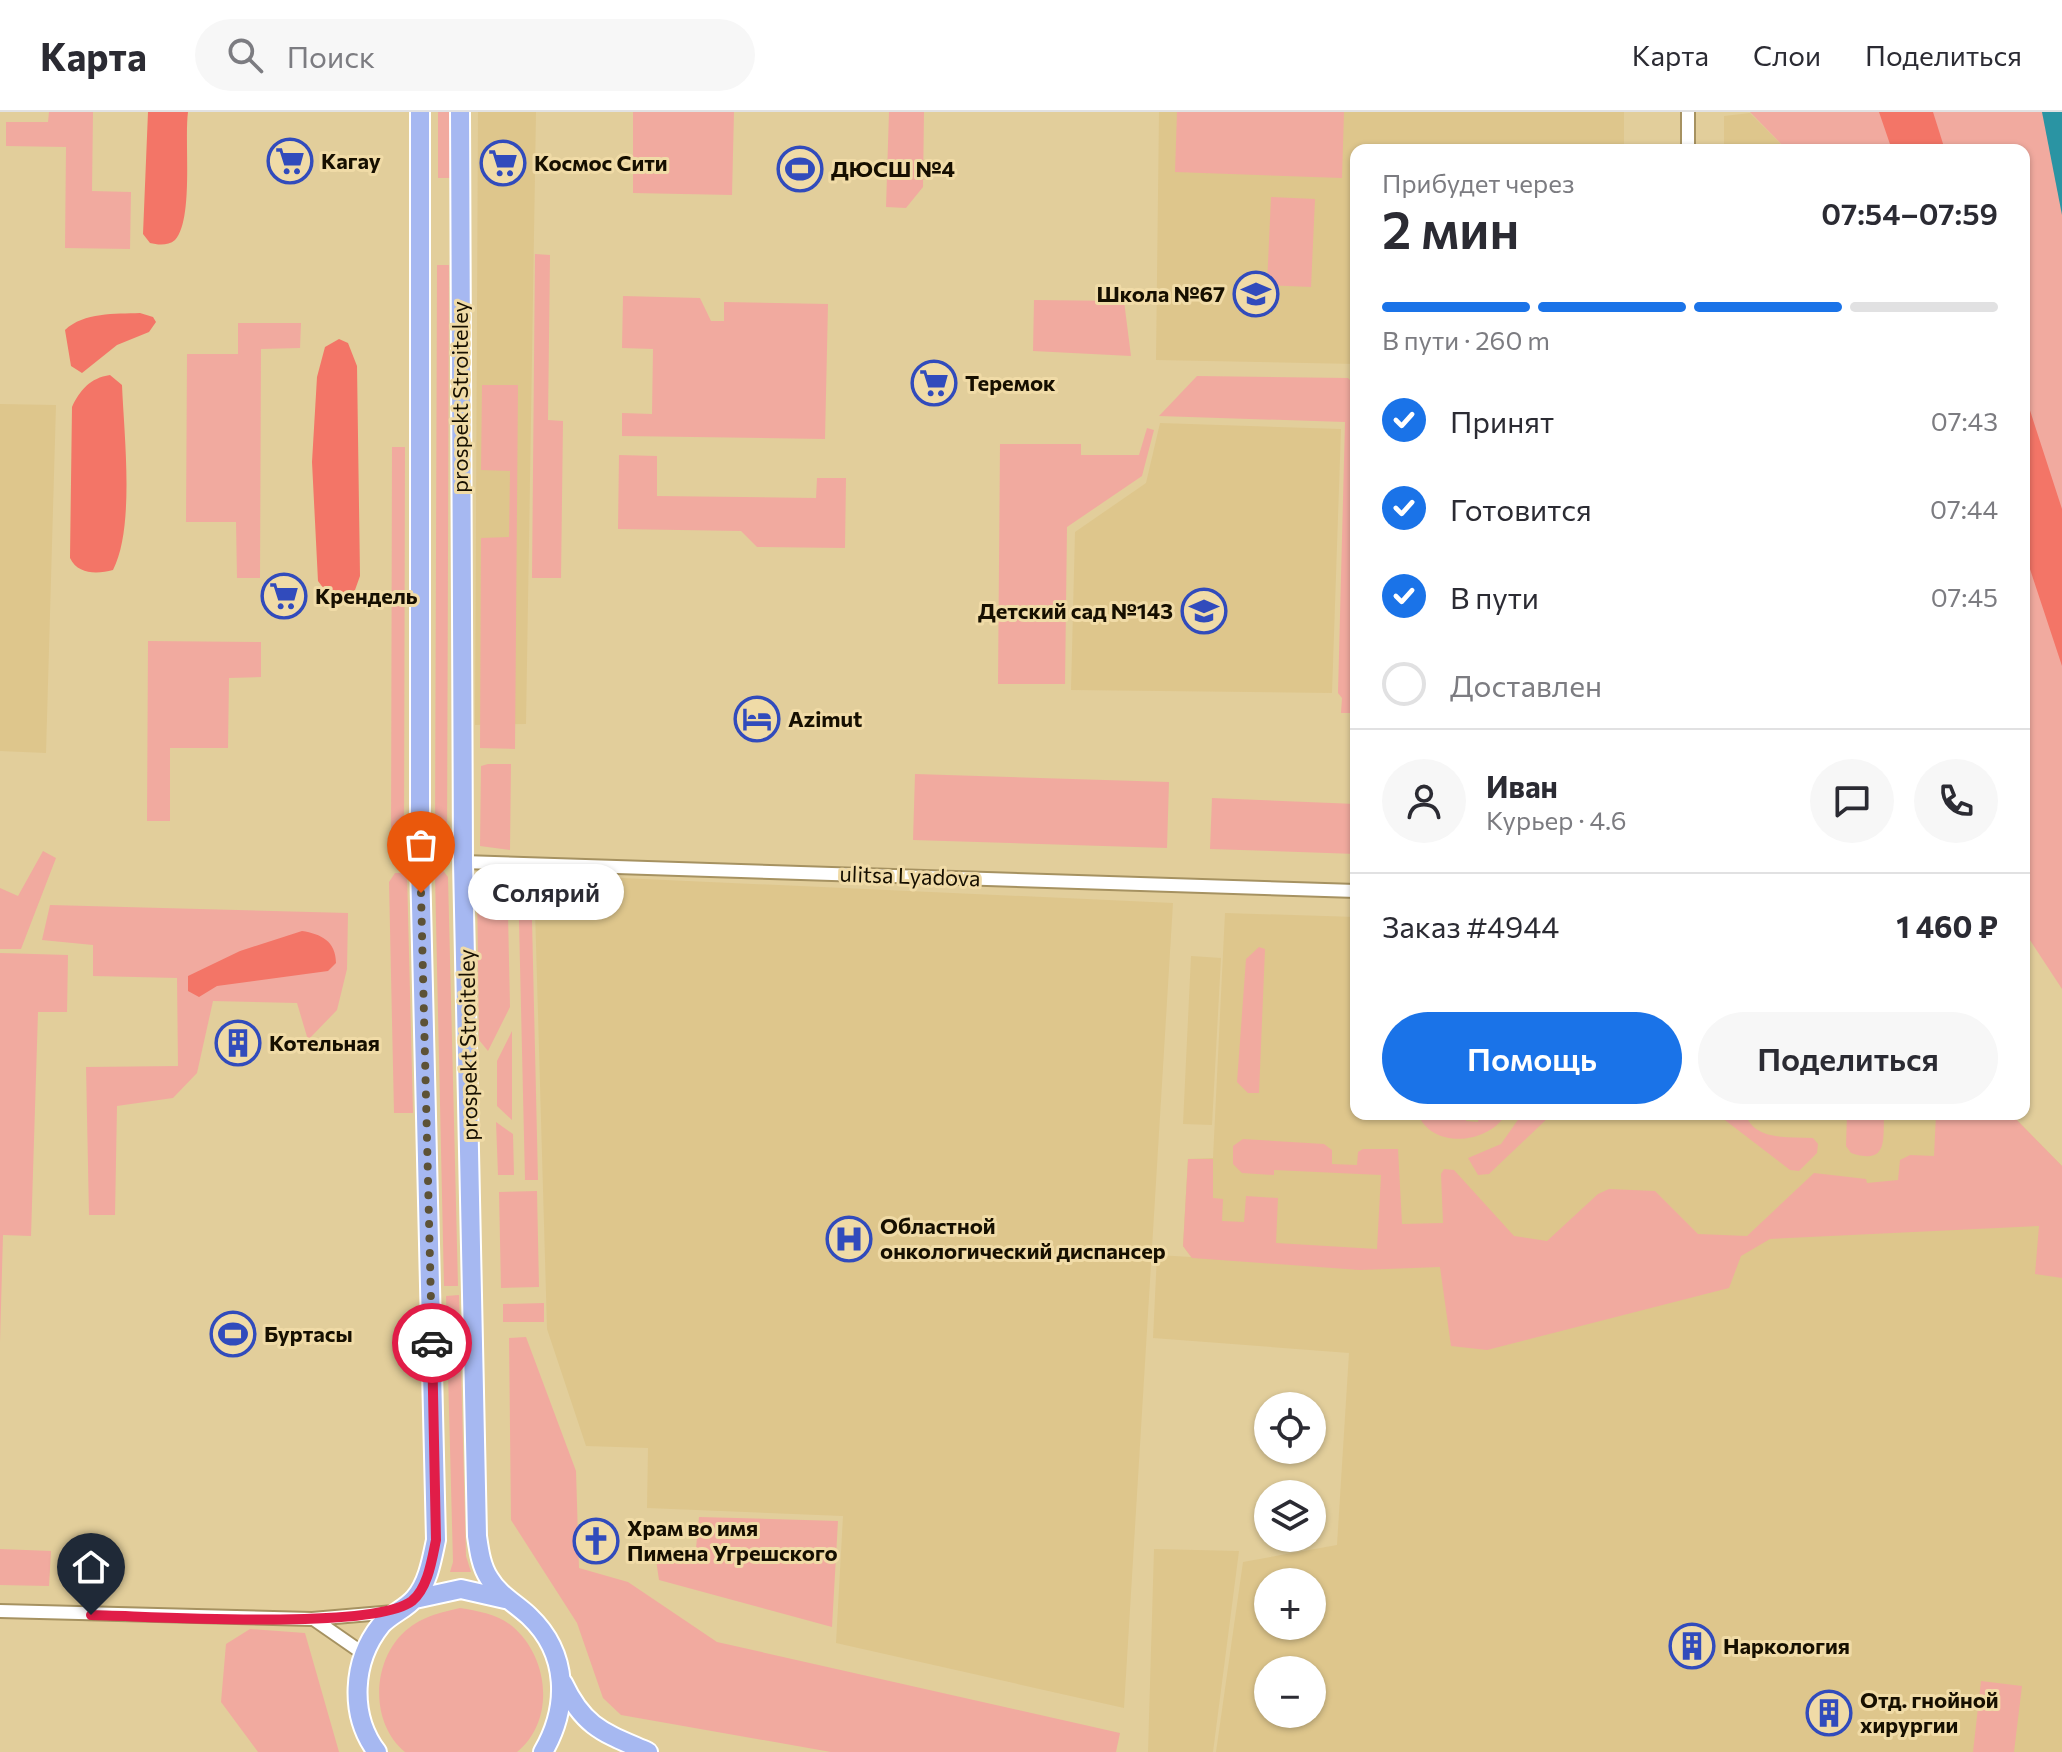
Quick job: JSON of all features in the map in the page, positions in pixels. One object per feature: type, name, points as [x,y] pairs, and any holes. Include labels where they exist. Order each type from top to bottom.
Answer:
[{"type":"main road","name":"prospekt Stroiteley","points":[[415,1599],[431,1564],[436,1540],[420,846],[420,112]]},
{"type":"main road","name":"prospekt Stroiteley","points":[[460,112],[463,862],[477,1536],[488,1577],[507,1600],[528,1615],[544,1634],[556,1656],[562,1680],[562,1705],[555,1732],[543,1752]]},
{"type":"main road","points":[[377,1752],[361,1723],[357,1700],[364,1654],[372,1638],[394,1612],[415,1599],[461,1589],[507,1600]]},
{"type":"main road","points":[[562,1680],[572,1702],[594,1729],[648,1752]]},
{"type":"street","points":[[1688,112],[1688,144]]},
{"type":"street","name":"ulitsa Lyadova","points":[[463,862],[1350,891]]},
{"type":"street","points":[[0,1611],[312,1619],[394,1612]]},
{"type":"street","points":[[312,1619],[364,1654]]},
{"type":"shaded area","points":[[49,112],[93,112],[92,191],[131,192],[130,249],[65,248],[66,147],[6,146],[6,122],[48,122]]},
{"type":"shaded area","points":[[148,112],[188,112],[186,198],[181,230],[175,240],[160,245],[150,243],[143,234]]},
{"type":"shaded area","points":[[438,112],[450,112],[450,178],[438,178]]},
{"type":"shaded area","points":[[478,112],[536,112],[526,724],[475,725]]},
{"type":"shaded area","points":[[633,112],[734,112],[732,195],[633,193]]},
{"type":"shaded area","points":[[889,112],[924,112],[923,187],[906,208],[886,207]]},
{"type":"shaded area","name":"Школа №67","points":[[1159,112],[1624,112],[1624,144],[1350,144],[1350,364],[1156,360]]},
{"type":"shaded area","points":[[1177,112],[1344,112],[1342,178],[1175,172]]},
{"type":"shaded area","points":[[1750,112],[2062,112],[2062,989],[2030,940],[2030,144],[1781,144]]},
{"type":"shaded area","points":[[1879,112],[1933,112],[1943,144],[1890,144]]},
{"type":"shaded area","points":[[1750,113],[1781,144],[1724,144],[1724,116]]},
{"type":"shaded area","points":[[1271,197],[1315,199],[1311,287],[1267,285]]},
{"type":"shaded area","points":[[535,254],[550,255],[548,420],[563,421],[561,578],[532,578]]},
{"type":"shaded area","points":[[437,265],[449,265],[447,843],[435,843]]},
{"type":"shaded area","points":[[623,296],[700,298],[711,321],[724,321],[724,302],[828,304],[825,439],[622,436],[622,413],[652,414],[653,349],[622,348]]},
{"type":"shaded area","points":[[1034,300],[1124,301],[1131,356],[1033,351]]},
{"type":"shaded area","points":[[140,313],[153,317],[156,322],[149,332],[117,345],[82,373],[71,366],[65,330],[90,317]]},
{"type":"shaded area","points":[[238,323],[301,323],[300,348],[261,349],[260,578],[237,578],[236,522],[186,522],[187,354],[238,354]]},
{"type":"shaded area","points":[[339,339],[348,343],[357,366],[360,576],[355,590],[344,594],[327,593],[318,581],[312,462],[317,377],[325,347]]},
{"type":"shaded area","points":[[110,375],[122,385],[126,506],[120,552],[113,570],[95,572],[78,568],[70,558],[72,407],[86,386]]},
{"type":"shaded area","points":[[1197,376],[1350,380],[1350,713],[1341,713],[1342,698],[1338,693],[1345,422],[1159,416]]},
{"type":"shaded area","points":[[482,385],[518,385],[515,749],[480,748],[481,538],[509,537],[510,471],[481,470]]},
{"type":"shaded area","points":[[0,404],[56,405],[46,753],[0,751]]},
{"type":"shaded area","points":[[2030,410],[2062,509],[2062,666],[2030,569]]},
{"type":"shaded area","name":"Детский сад №143","points":[[1160,423],[1341,429],[1332,693],[1071,690],[1075,532],[1146,483]]},
{"type":"shaded area","points":[[1147,428],[1154,430],[1142,476],[1067,527],[1065,684],[998,684],[1000,444],[1081,444],[1081,455],[1139,455]]},
{"type":"shaded area","points":[[392,447],[405,447],[404,842],[391,842]]},
{"type":"shaded area","points":[[619,455],[657,456],[657,496],[816,498],[817,478],[846,478],[845,548],[757,547],[741,531],[618,529]]},
{"type":"shaded area","points":[[148,641],[261,642],[261,677],[229,678],[228,748],[170,748],[170,821],[147,821]]},
{"type":"shaded area","points":[[511,764],[510,850],[480,846],[481,766]]},
{"type":"shaded area","points":[[915,774],[1169,782],[1167,848],[913,840]]},
{"type":"shaded area","points":[[1212,798],[1350,804],[1350,854],[1210,849]]},
{"type":"shaded area","points":[[43,851],[56,858],[21,949],[0,949],[0,888],[18,896]]},
{"type":"shaded area","points":[[507,867],[510,1007],[488,1051],[479,1040],[477,881],[491,870]]},
{"type":"shaded area","points":[[442,869],[448,877],[458,1286],[444,1286],[435,875]]},
{"type":"shaded area","points":[[395,873],[407,873],[413,1113],[394,1113],[389,882]]},
{"type":"shaded area","name":"Областной онкологический диспансер","points":[[534,874],[1173,903],[1124,1708],[836,1643],[843,1516],[647,1508],[648,1448],[586,1446],[547,1329]]},
{"type":"shaded area","points":[[531,877],[538,1180],[525,1180],[518,878]]},
{"type":"shaded area","points":[[50,905],[348,913],[347,969],[337,1010],[308,1040],[297,1003],[213,1001],[197,1073],[173,1098],[117,1106],[115,1215],[89,1215],[86,1067],[178,1066],[177,978],[93,976],[93,945],[42,940]]},
{"type":"shaded area","points":[[1225,913],[1350,917],[1350,1120],[2017,1120],[2062,1166],[2062,1752],[1216,1752],[1243,1562],[1298,1552],[1326,1552],[1326,1547],[1337,1545],[1349,1353],[1153,1338],[1157,1255],[1191,1257],[1183,1246],[1188,1159],[1213,1158]]},
{"type":"shaded area","points":[[302,931],[315,934],[330,944],[336,963],[328,971],[217,986],[199,997],[188,991],[188,976],[240,951]]},
{"type":"shaded area","points":[[1259,947],[1265,949],[1259,1093],[1248,1093],[1237,1082],[1246,959]]},
{"type":"shaded area","points":[[0,953],[68,955],[67,1012],[38,1012],[31,1236],[3,1235],[0,1342]]},
{"type":"shaded area","points":[[1191,956],[1221,958],[1212,1125],[1183,1124]]},
{"type":"shaded area","points":[[512,1031],[512,1120],[497,1106],[497,1061]]},
{"type":"shaded area","points":[[1422,1120],[1501,1120],[1487,1132],[1461,1139],[1448,1138],[1425,1126]]},
{"type":"shaded area","points":[[1518,1120],[1546,1120],[1489,1174],[1478,1175],[1468,1158],[1501,1144]]},
{"type":"shaded area","points":[[1725,1120],[1748,1120],[1757,1129],[1774,1136],[1813,1138],[1818,1144],[1817,1153],[1799,1171],[1790,1170]]},
{"type":"shaded area","points":[[1847,1120],[1884,1120],[1883,1141],[1877,1153],[1863,1156],[1851,1153],[1846,1146]]},
{"type":"shaded area","points":[[1936,1120],[2017,1120],[2062,1166],[2062,1278],[2035,1274],[2039,1226],[1770,1239],[1741,1256],[1729,1288],[1487,1350],[1451,1346],[1440,1267],[1360,1270],[1192,1258],[1183,1246],[1188,1159],[1213,1159],[1213,1198],[1223,1199],[1222,1221],[1244,1222],[1246,1196],[1278,1198],[1276,1243],[1377,1249],[1381,1175],[1274,1170],[1274,1175],[1242,1173],[1233,1164],[1233,1146],[1243,1139],[1324,1144],[1332,1150],[1332,1164],[1357,1165],[1358,1152],[1363,1149],[1398,1149],[1402,1224],[1443,1223],[1441,1174],[1444,1169],[1454,1170],[1514,1236],[1547,1241],[1598,1194],[1609,1189],[1655,1191],[1698,1234],[1747,1236],[1814,1173],[1866,1179],[1867,1183],[1898,1180],[1900,1160],[1910,1155],[1934,1156]]},
{"type":"shaded area","points":[[496,1122],[513,1134],[514,1175],[498,1175]]},
{"type":"shaded area","points":[[537,1191],[539,1287],[501,1288],[499,1192]]},
{"type":"shaded area","points":[[459,1295],[466,1556],[471,1572],[450,1572],[453,1562],[446,1296]]},
{"type":"shaded area","points":[[544,1303],[544,1322],[503,1322],[503,1304]]},
{"type":"shaded area","points":[[526,1337],[576,1471],[579,1568],[628,1582],[717,1642],[1120,1733],[1116,1752],[831,1752],[621,1715],[603,1698],[577,1623],[511,1520],[509,1338]]},
{"type":"shaded area","points":[[699,1517],[838,1521],[832,1627],[659,1580],[656,1560],[695,1559]]},
{"type":"shaded area","points":[[0,1549],[51,1551],[49,1586],[0,1585]]},
{"type":"shaded area","points":[[1154,1549],[1239,1551],[1213,1752],[1148,1752]]},
{"type":"shaded area","points":[[460,1608],[506,1622],[534,1654],[543,1689],[542,1706],[530,1739],[517,1752],[405,1752],[384,1723],[379,1687],[389,1652],[399,1637],[413,1625],[430,1616]]},
{"type":"shaded area","points":[[250,1629],[305,1633],[339,1752],[258,1752],[221,1702],[226,1644]]},
{"type":"shaded area","points":[[1981,1681],[2022,1686],[2014,1752],[1973,1752]]},
{"type":"water","points":[[2042,112],[2062,112],[2062,215]]},
{"type":"way so far","points":[[421,893],[432,1343]]},
{"type":"place","name":"Кагау","points":[[290,161]]},
{"type":"place","name":"Космос Сити","points":[[503,163]]},
{"type":"place","name":"ДЮСШ №4","points":[[800,169]]},
{"type":"place","name":"Школа №67","points":[[1256,294]]},
{"type":"place","name":"Теремок","points":[[934,383]]},
{"type":"place","name":"Крендель","points":[[284,596]]},
{"type":"place","name":"Детский сад №143","points":[[1204,611]]},
{"type":"place","name":"Azimut","points":[[757,719]]},
{"type":"place","name":"Солярий","points":[[421,893]]},
{"type":"place","name":"Котельная","points":[[238,1043]]},
{"type":"place","name":"Областной онкологический диспансер","points":[[849,1239]]},
{"type":"place","name":"Буртасы","points":[[233,1334]]},
{"type":"place","name":"Храм во имя Пимена Угрешского","points":[[596,1541]]},
{"type":"place","name":"Наркология","points":[[1692,1646]]},
{"type":"place","name":"Отд. гнойной хирургии","points":[[1829,1713]]},
{"type":"route","points":[[91,1615],[312,1619],[394,1612],[415,1599],[431,1564],[436,1540],[432,1343]]}]
